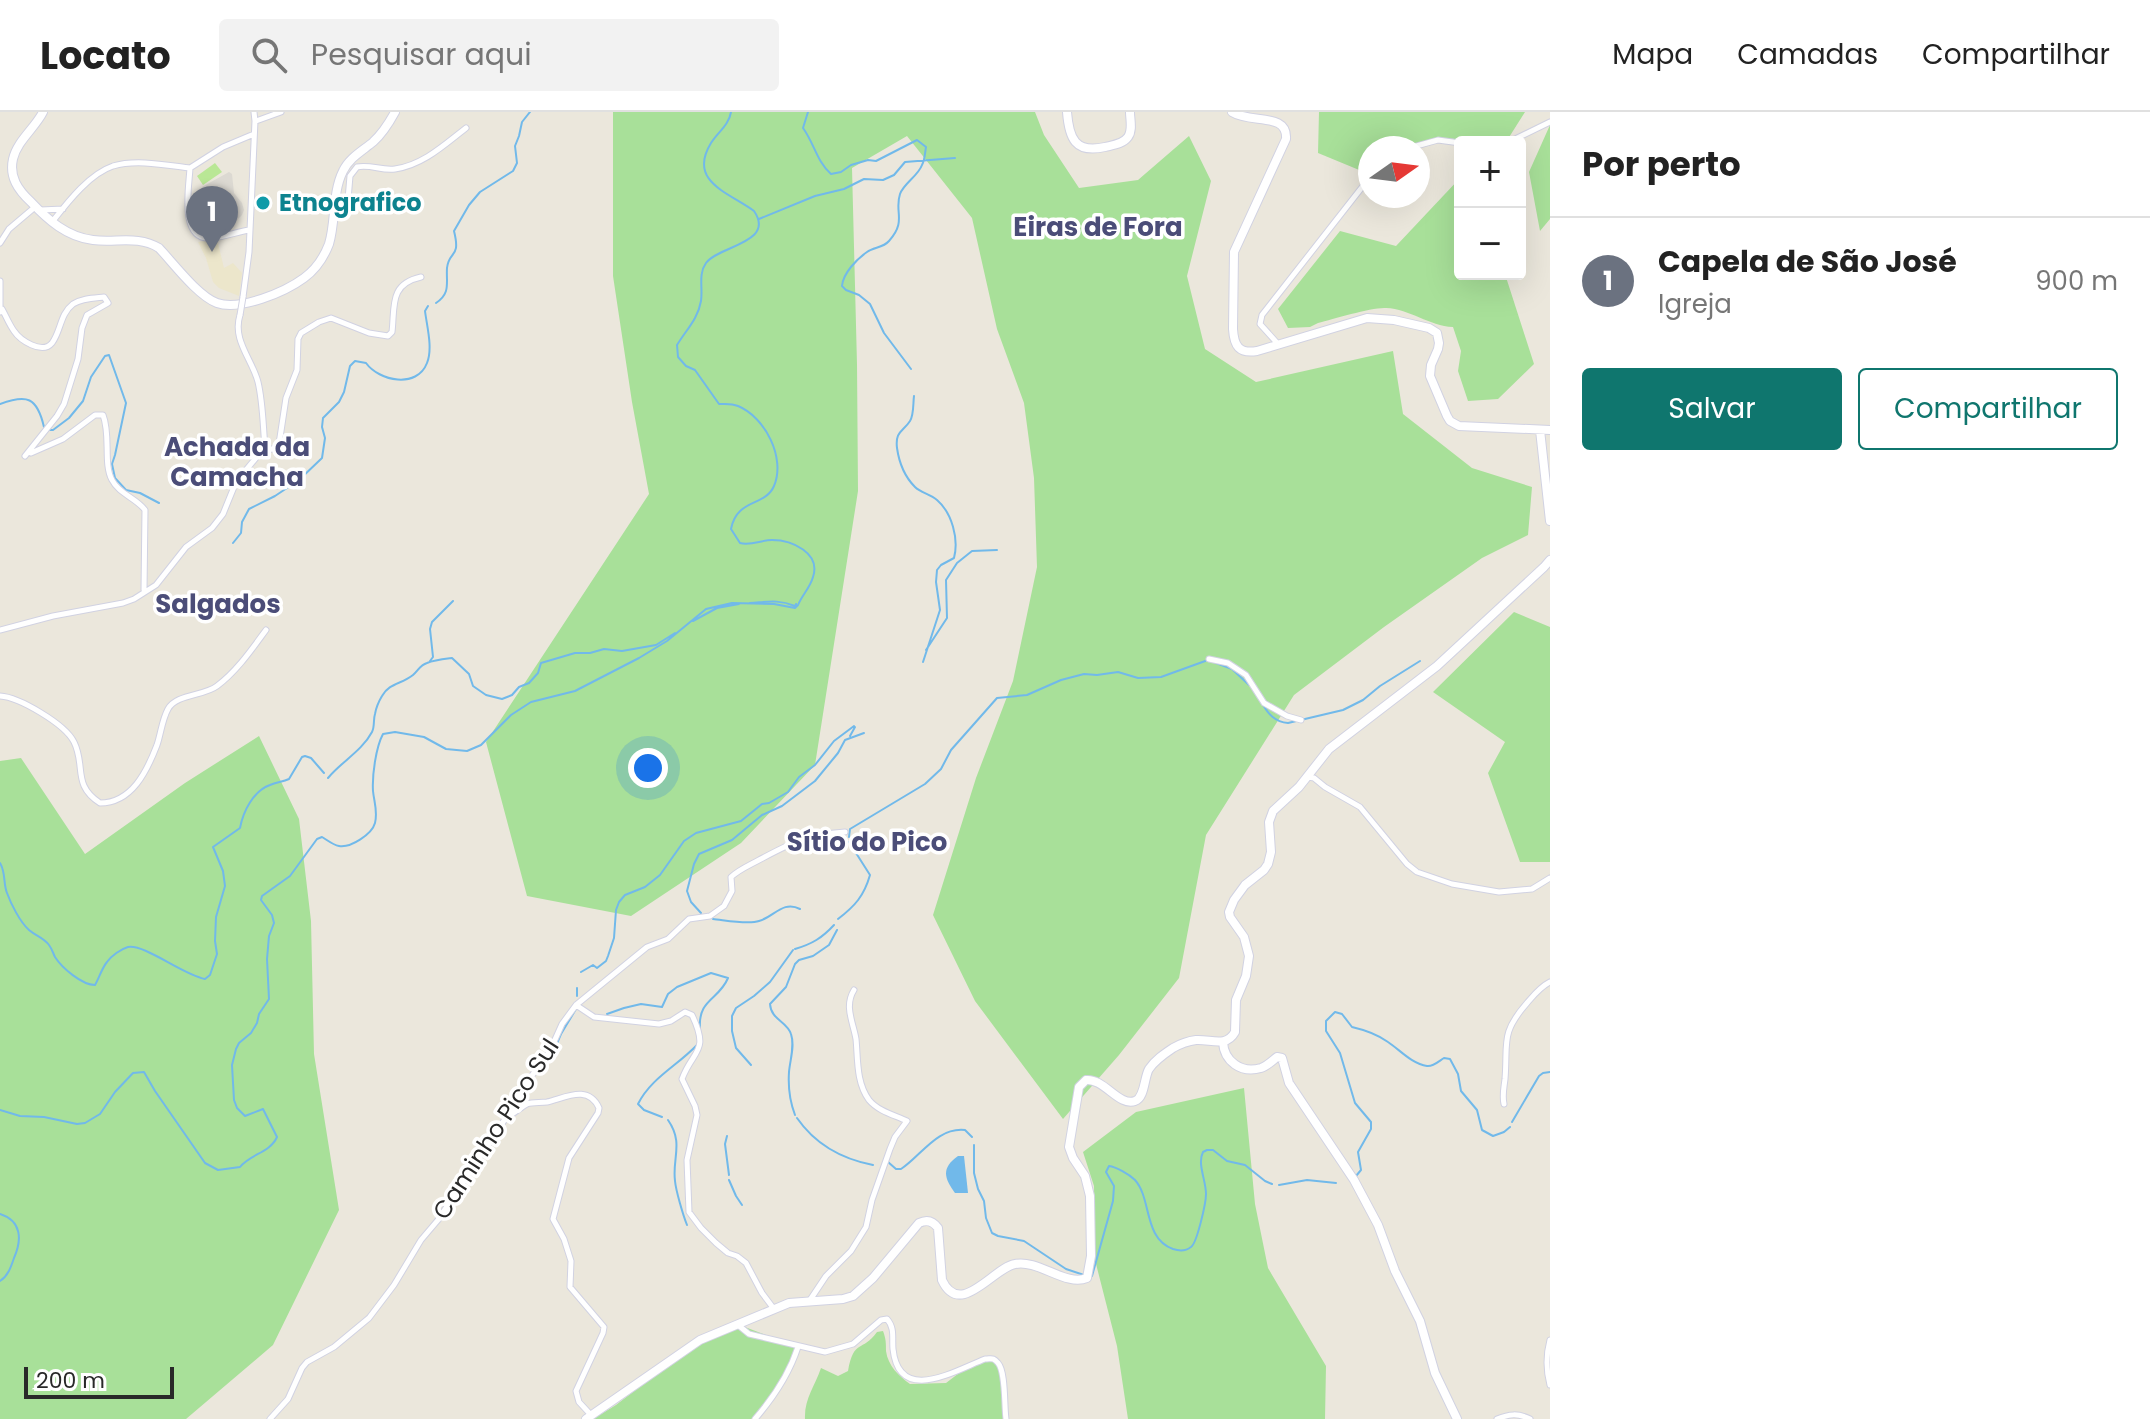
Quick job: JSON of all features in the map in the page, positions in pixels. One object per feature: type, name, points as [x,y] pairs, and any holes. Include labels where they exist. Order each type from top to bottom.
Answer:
[{"type":"main road","points":[[43,112],[16,149],[12,169],[17,187],[37,208],[71,235],[151,244],[159,248],[212,300],[235,305],[283,289],[303,278],[317,264],[329,242],[343,169],[381,134],[395,112]]},
{"type":"main road","points":[[1067,112],[1073,139],[1089,150],[1121,143],[1127,138],[1131,131],[1130,112]]},
{"type":"main road","points":[[1232,112],[1246,118],[1277,120],[1287,132],[1234,252],[1235,343],[1246,352],[1367,318],[1429,328],[1437,333],[1439,343],[1430,376],[1450,421],[1459,426],[1550,430]]},
{"type":"main road","points":[[1540,430],[1550,521]]},
{"type":"main road","points":[[588,1417],[700,1340],[795,1301],[843,1299],[858,1293],[924,1221],[938,1228],[942,1280],[954,1293],[968,1293],[1006,1267],[1016,1264],[1084,1280],[1089,1275],[1091,1256],[1090,1196],[1085,1176],[1069,1147],[1079,1087],[1086,1080],[1094,1080],[1127,1101],[1135,1102],[1141,1095],[1148,1071],[1170,1050],[1198,1040],[1223,1042],[1230,1039],[1235,1032],[1236,1000],[1246,976],[1249,956],[1244,937],[1230,917],[1230,907],[1245,885],[1268,864],[1271,852],[1269,822],[1273,811],[1308,777],[1329,749],[1437,666],[1550,560]]},
{"type":"main road","points":[[1223,1042],[1224,1053],[1229,1060],[1245,1069],[1262,1068],[1277,1057],[1283,1060],[1289,1083],[1354,1180],[1378,1225],[1395,1271],[1420,1321],[1435,1373],[1457,1419]]},
{"type":"street","points":[[0,630],[123,603],[156,585],[186,547],[212,528],[223,514],[236,482],[265,447],[258,383],[238,331],[249,252],[254,112]]},
{"type":"street","points":[[255,121],[281,112]]},
{"type":"street","points":[[1521,136],[1550,122]]},
{"type":"street","points":[[334,216],[347,211],[350,176],[357,167],[395,169],[418,162],[466,128]]},
{"type":"street","points":[[52,222],[91,180],[111,167],[141,164],[190,168],[223,147],[254,134]]},
{"type":"street","points":[[1430,142],[1454,142]]},
{"type":"street","points":[[190,168],[188,216],[196,233],[210,239],[249,229]]},
{"type":"street","points":[[1278,345],[1260,324],[1262,315],[1358,192]]},
{"type":"street","points":[[0,243],[9,229],[37,208],[64,209]]},
{"type":"street","points":[[62,229],[64,209]]},
{"type":"street","points":[[265,447],[272,450],[279,444],[286,398],[297,370],[301,333],[331,318],[369,333],[388,336],[392,332],[396,294],[400,286],[421,277]]},
{"type":"street","points":[[0,281],[1,311],[18,336],[39,347],[51,343],[65,313],[74,303],[104,297],[107,300],[106,305],[87,315],[64,404],[25,456],[63,439],[98,414],[103,415],[108,470],[112,481],[145,510],[144,590]]},
{"type":"street","points":[[0,696],[19,700],[70,735],[86,791],[100,803],[109,802],[128,794],[140,780],[157,745],[169,707],[216,688],[266,630]]},
{"type":"street","points":[[1209,659],[1228,663],[1246,675],[1264,703],[1301,720]]},
{"type":"street","points":[[1308,777],[1360,807],[1417,872],[1452,884],[1499,892],[1532,889],[1550,878]]},
{"type":"street","points":[[774,1309],[746,1263],[716,1243],[689,1212],[687,1160],[697,1115],[682,1079],[684,1071],[699,1051],[698,1033],[692,1015],[685,1012],[659,1024],[594,1017],[576,1005],[647,947],[668,939],[689,919],[710,916],[724,906],[732,891],[731,877],[741,869],[809,836],[845,832]]},
{"type":"street","points":[[1504,1104],[1508,1030],[1541,987],[1550,982]]},
{"type":"street","points":[[809,1301],[826,1276],[851,1251],[866,1227],[890,1149],[907,1121],[875,1106],[864,1089],[850,1018],[850,996],[854,990]]},
{"type":"street","name":"Caminho Pico Sul","points":[[270,1419],[288,1399],[307,1362],[334,1347],[369,1318],[462,1185],[533,1072],[549,1053],[562,1024],[576,1005]]},
{"type":"street","points":[[504,1119],[528,1104],[572,1094],[592,1098],[599,1108],[569,1158],[553,1219],[571,1261],[570,1287],[604,1327],[576,1391],[588,1417]]},
{"type":"street","points":[[738,1324],[749,1334],[825,1352],[842,1349],[862,1338],[881,1320],[887,1319],[893,1328],[895,1363],[912,1380],[926,1381],[985,1359],[998,1362],[1002,1372],[1006,1419]]},
{"type":"street","points":[[1550,1340],[1547,1356],[1550,1385]]},
{"type":"street","points":[[755,1419],[782,1385],[798,1347]]},
{"type":"street","points":[[1497,1419],[1513,1414],[1530,1419]]},
{"type":"shaded area","points":[[229,172],[232,174],[234,193],[242,203],[242,215],[236,221],[204,229],[192,215],[193,202],[204,190],[202,187]]},
{"type":"shaded area","points":[[217,239],[224,268],[233,263],[242,273],[239,296],[219,288],[213,282],[198,242]]},
{"type":"green space","points":[[613,112],[1035,112],[1044,135],[1079,188],[1138,180],[1189,136],[1211,181],[1187,276],[1205,349],[1256,382],[1393,351],[1403,414],[1472,468],[1532,487],[1528,535],[1482,558],[1294,695],[1206,835],[1179,978],[1119,1055],[1063,1119],[975,1001],[933,915],[976,778],[1013,681],[1037,567],[1034,478],[1024,403],[997,329],[972,218],[907,136],[852,168],[858,491],[815,765],[741,843],[631,916],[527,896],[486,742],[649,494],[613,276]]},
{"type":"green space","points":[[1319,112],[1525,112],[1510,136],[1454,136],[1454,139],[1430,140],[1430,136],[1358,136],[1358,170],[1318,153]]},
{"type":"green space","points":[[1550,125],[1550,219],[1540,231],[1529,172]]},
{"type":"green space","points":[[215,163],[222,172],[203,185],[197,176]]},
{"type":"green space","points":[[1454,184],[1454,280],[1507,280],[1534,364],[1498,399],[1468,401],[1458,371],[1461,351],[1453,327],[1386,308],[1372,309],[1310,327],[1288,328],[1278,309],[1340,231],[1396,246]]},
{"type":"green space","points":[[1514,612],[1550,627],[1550,862],[1520,862],[1488,773],[1505,742],[1433,692]]},
{"type":"green space","points":[[259,736],[299,819],[311,921],[314,1054],[339,1210],[273,1345],[186,1419],[0,1419],[0,761],[21,758],[85,854],[185,783]]},
{"type":"green space","points":[[1244,1088],[1255,1204],[1268,1268],[1326,1366],[1325,1419],[1128,1419],[1117,1346],[1095,1260],[1094,1186],[1083,1152],[1136,1112]]},
{"type":"green space","points":[[737,1324],[798,1347],[793,1363],[755,1419],[593,1419],[700,1340]]},
{"type":"green space","points":[[883,1331],[889,1361],[910,1384],[946,1383],[971,1364],[993,1359],[1000,1367],[1006,1419],[805,1419],[808,1399],[821,1368],[838,1376],[848,1371],[856,1350],[877,1332]]},
{"type":"water","points":[[958,1156],[964,1156],[968,1193],[955,1193],[948,1183],[947,1169]]},
{"type":"waterway","points":[[436,303],[446,291],[448,262],[456,246],[454,231],[480,192],[513,171],[517,163],[515,146],[522,122],[530,112]]},
{"type":"waterway","points":[[0,1110],[20,1116],[85,1123],[100,1114],[133,1073],[144,1072],[205,1163],[218,1170],[240,1167],[270,1147],[277,1137],[263,1109],[245,1116],[234,1100],[232,1065],[236,1049],[251,1033],[269,999],[267,959],[269,936],[274,923],[261,900],[262,896],[290,876],[317,839],[322,837],[335,845],[344,846],[370,832],[376,814],[374,769],[383,734],[395,732],[424,737],[446,749],[467,751],[481,745],[511,715],[531,702],[575,691],[639,658],[667,641],[706,609],[732,603],[795,608],[798,605],[813,577],[813,561],[809,555],[796,545],[780,541],[740,543],[731,529],[739,512],[770,493],[774,486],[777,463],[771,440],[748,411],[735,405],[719,404],[695,370],[678,357],[677,345],[699,307],[701,276],[706,263],[752,237],[759,222],[754,211],[714,185],[704,168],[711,143],[726,125],[731,112]]},
{"type":"waterway","points":[[808,112],[803,128],[822,164],[831,174],[868,160],[876,161],[917,140],[926,147],[920,169],[900,194],[899,222],[894,234],[887,243],[867,252],[855,262],[842,286],[870,304],[884,333],[911,369]]},
{"type":"waterway","points":[[759,219],[864,179],[883,180],[894,175],[905,162],[955,158]]},
{"type":"waterway","points":[[233,543],[241,533],[242,522],[249,509],[299,480],[322,458],[325,438],[323,418],[339,402],[350,366],[355,361],[366,363],[380,374],[398,380],[422,371],[430,351],[425,311],[428,306]]},
{"type":"waterway","points":[[49,430],[69,418],[83,401],[91,377],[105,356],[109,355],[126,403],[112,464],[115,478],[126,490],[159,503]]},
{"type":"waterway","points":[[914,396],[911,418],[897,438],[899,459],[911,483],[937,500],[947,512],[956,543],[954,558],[937,570],[940,610],[923,662]]},
{"type":"waterway","points":[[0,404],[17,399],[30,400],[38,409],[44,427]]},
{"type":"waterway","points":[[926,650],[947,618],[946,580],[957,563],[972,551],[997,550]]},
{"type":"waterway","points":[[430,661],[433,657],[432,622],[453,601]]},
{"type":"waterway","points":[[750,603],[796,604]]},
{"type":"waterway","points":[[693,621],[717,608],[739,604]]},
{"type":"waterway","points":[[328,778],[368,739],[377,707],[385,692],[425,664],[452,658],[469,674],[473,686],[486,695],[502,699],[529,683],[538,673],[541,663],[575,653],[604,649],[622,651],[656,645],[675,633]]},
{"type":"waterway","points":[[849,837],[850,829],[925,784],[941,769],[951,750],[997,698],[1027,695],[1084,674],[1118,672],[1138,678],[1161,677],[1208,660],[1232,669],[1249,685]]},
{"type":"waterway","points":[[1262,703],[1272,717],[1288,723],[1343,710],[1420,661]]},
{"type":"waterway","points":[[581,972],[593,965],[597,968],[606,961],[614,938],[619,902],[625,895],[645,887],[660,875],[684,841],[696,833],[741,821],[762,804],[788,792],[834,741],[854,726]]},
{"type":"waterway","points":[[850,736],[855,727]]},
{"type":"waterway","points":[[701,913],[691,902],[687,891],[699,854],[732,840],[762,815],[782,806],[815,781],[845,740],[864,733]]},
{"type":"waterway","points":[[0,863],[7,893],[19,918],[50,946],[58,961],[78,979],[95,985],[109,960],[128,947],[144,950],[205,979],[210,975],[217,954],[216,917],[225,886],[223,871],[213,847],[240,828],[246,809],[259,792],[289,779],[302,757],[311,758],[324,773]]},
{"type":"waterway","points":[[838,919],[858,900],[870,875],[849,842]]},
{"type":"waterway","points":[[713,919],[754,922],[784,908],[800,909]]},
{"type":"waterway","points":[[795,949],[816,940],[834,925]]},
{"type":"waterway","points":[[795,1115],[789,1083],[792,1039],[789,1030],[773,1014],[770,1004],[786,987],[795,964],[829,945],[837,930]]},
{"type":"waterway","points":[[751,1065],[736,1048],[732,1016],[736,1008],[770,982],[793,950]]},
{"type":"waterway","points":[[607,1014],[641,1004],[662,1007],[668,994],[677,987],[711,973],[728,978],[702,1011],[700,1028]]},
{"type":"waterway","points":[[577,988],[577,996]]},
{"type":"waterway","points":[[555,1048],[576,1009]]},
{"type":"waterway","points":[[1356,1176],[1361,1170],[1358,1152],[1371,1129],[1371,1122],[1355,1103],[1340,1053],[1326,1031],[1326,1021],[1335,1012],[1342,1014],[1352,1027],[1380,1037],[1422,1065],[1434,1065],[1444,1058],[1450,1059],[1458,1074],[1461,1091],[1477,1110],[1482,1130],[1493,1136],[1510,1127]]},
{"type":"waterway","points":[[662,1117],[644,1110],[638,1104],[657,1079],[697,1045]]},
{"type":"waterway","points":[[1512,1122],[1539,1076],[1550,1072]]},
{"type":"waterway","points":[[797,1118],[830,1149],[873,1165]]},
{"type":"waterway","points":[[668,1120],[675,1136],[675,1181],[687,1225]]},
{"type":"waterway","points":[[888,1162],[901,1169],[938,1138],[955,1130],[965,1130],[972,1137]]},
{"type":"waterway","points":[[727,1136],[725,1144],[729,1175]]},
{"type":"waterway","points":[[974,1145],[974,1173],[992,1233],[1024,1241],[1066,1269],[1084,1275]]},
{"type":"waterway","points":[[1092,1276],[1113,1201],[1114,1186],[1106,1172],[1109,1166],[1135,1180],[1157,1236],[1163,1244],[1178,1250],[1191,1247],[1201,1222],[1206,1194],[1201,1162],[1203,1152],[1213,1150],[1227,1161],[1245,1165],[1272,1184]]},
{"type":"waterway","points":[[729,1180],[742,1205]]},
{"type":"waterway","points":[[1279,1185],[1307,1180],[1336,1183]]},
{"type":"waterway","points":[[0,1214],[13,1221],[19,1238],[10,1268],[0,1281]]},
{"type":"place","name":"Etnografico","points":[[263,203]]},
{"type":"place","name":"Capela de São José","points":[[212,252]]},
{"type":"district","name":"Eiras de Fora","points":[[1098,227]]},
{"type":"district","name":"Achada da Camacha","points":[[237,462]]},
{"type":"district","name":"Salgados","points":[[218,604]]},
{"type":"district","name":"Sítio do Pico","points":[[867,842]]}]
